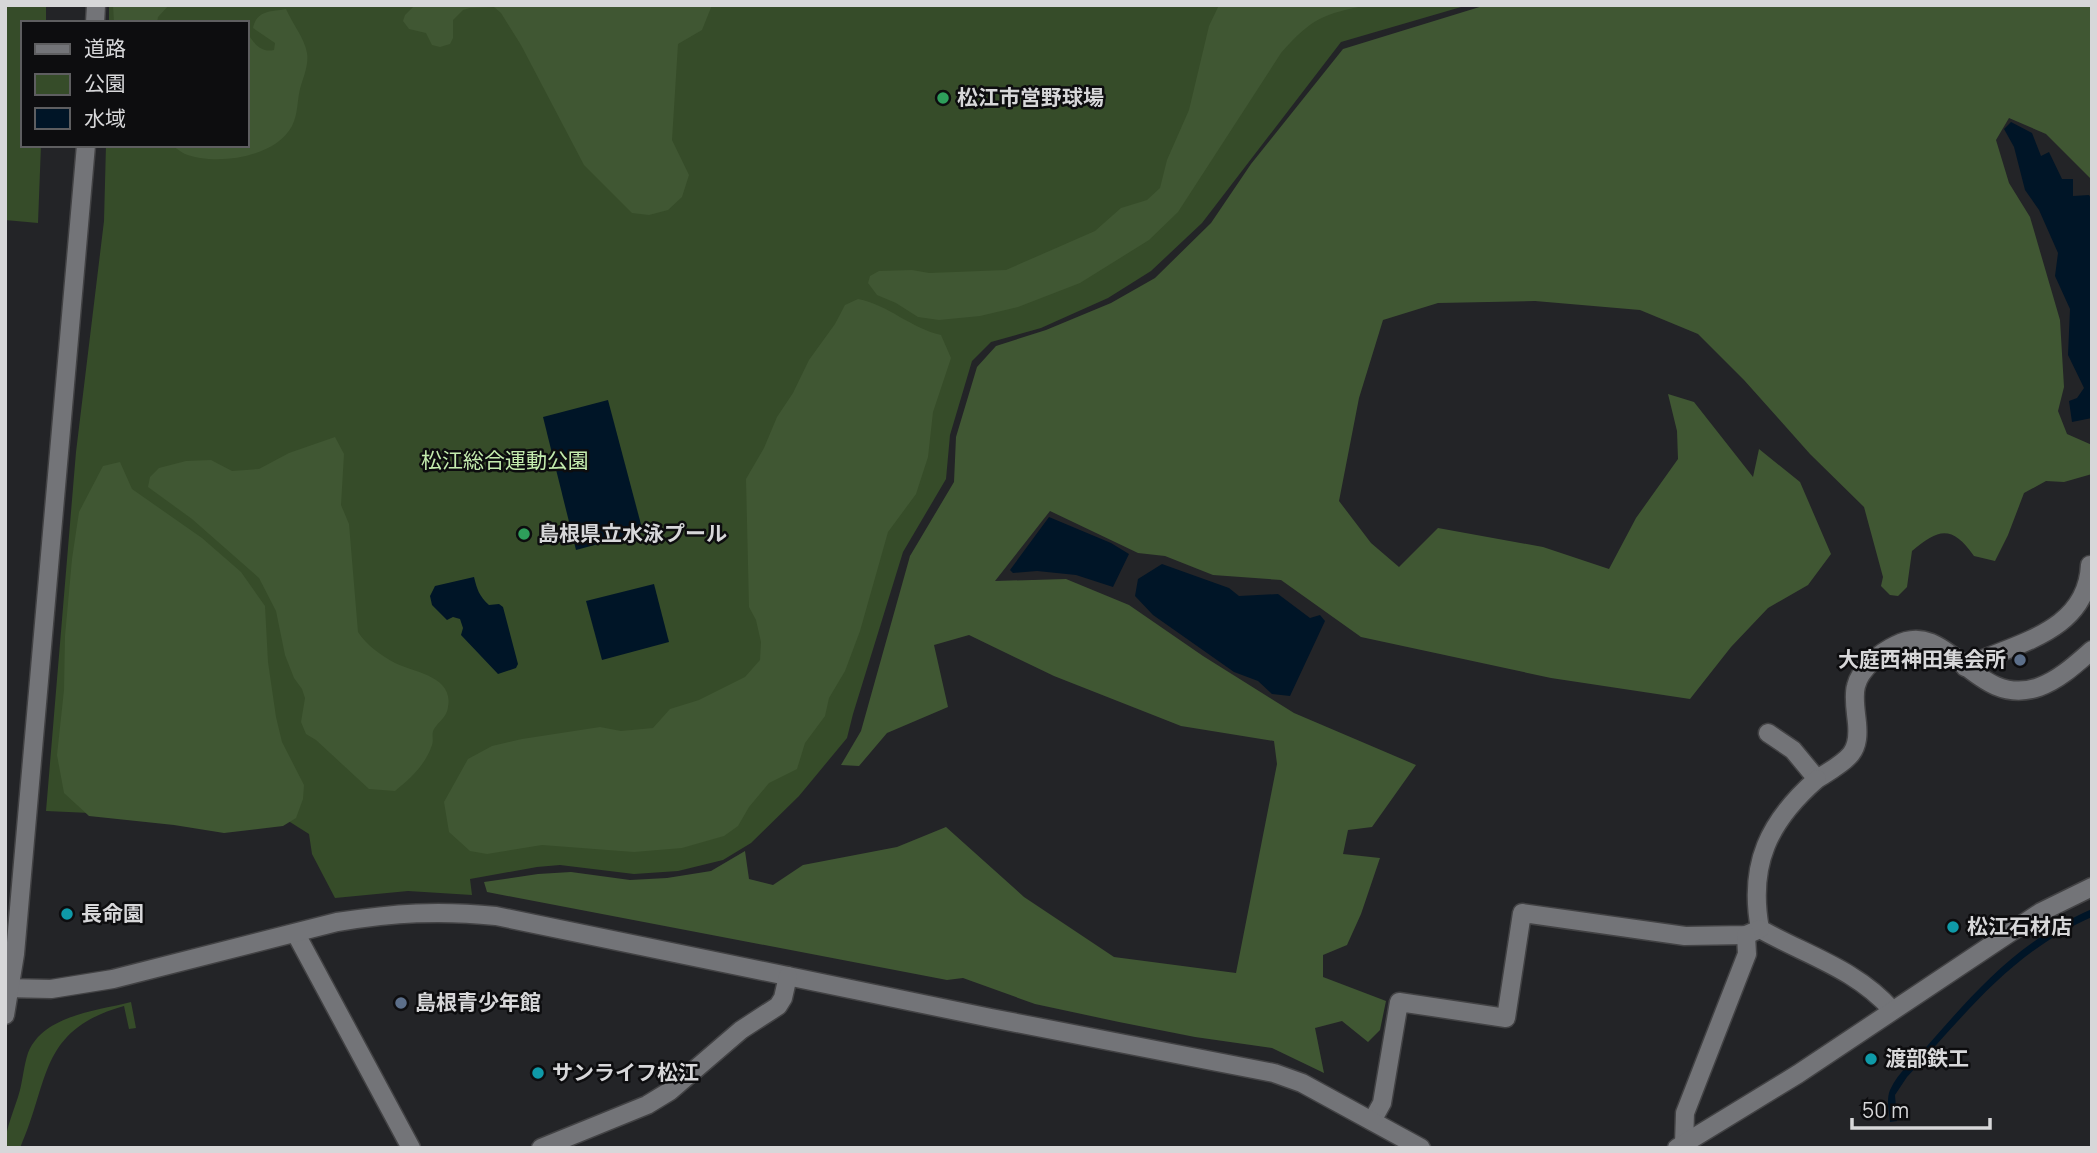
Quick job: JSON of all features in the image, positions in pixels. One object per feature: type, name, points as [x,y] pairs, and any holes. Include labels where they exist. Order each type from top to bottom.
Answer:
[{"type":"street","points":[[5,1015],[86,147]]},
{"type":"street","points":[[1965,667],[2030,641],[2062,621],[2075,608],[2085,592],[2089,582],[2090,565]]},
{"type":"street","points":[[1681,1146],[1685,1113],[1747,954],[1753,932],[1757,886],[1765,845],[1779,818],[1817,779],[1852,754],[1858,736],[1857,683],[1876,659],[1907,640],[1926,640],[1953,655],[1965,667],[2002,690],[2016,691],[2039,687],[2057,678],[2092,650]]},
{"type":"street","points":[[1768,733],[1793,750],[1817,779]]},
{"type":"street","points":[[1681,1146],[1798,1074],[2040,912],[2092,887]]},
{"type":"street","points":[[8,989],[62,988],[100,982],[337,922],[390,914],[417,912],[496,916],[1274,1073],[1302,1083],[1371,1121],[1398,1142],[1422,1148]]},
{"type":"street","points":[[1371,1121],[1382,1103],[1399,1002],[1506,1018],[1522,913],[1685,936],[1753,932],[1832,963],[1880,996],[1892,1010]]},
{"type":"street","points":[[296,933],[411,1148]]},
{"type":"street","points":[[541,1148],[629,1113],[670,1091],[716,1049],[778,1006],[783,998],[788,976]]},
{"type":"green space","points":[[5,5],[46,5],[46,21],[21,21],[21,147],[41,147],[38,223],[5,220]]},
{"type":"green space","name":"松江総合運動公園","points":[[109,5],[1468,5],[1341,42],[1202,223],[1151,271],[1108,298],[1041,328],[991,342],[972,361],[950,435],[946,479],[903,552],[847,738],[799,796],[751,843],[723,860],[678,871],[634,874],[560,865],[470,879],[472,895],[408,891],[335,898],[312,854],[309,834],[290,822],[46,811],[76,452],[104,221],[106,147],[248,147],[248,21],[109,21]]},
{"type":"green space","points":[[113,5],[169,5],[157,21],[114,21]]},
{"type":"green space","points":[[415,5],[712,5],[702,30],[678,44],[672,140],[689,175],[682,197],[668,210],[649,215],[632,213],[584,165],[521,45],[501,13],[494,7],[463,10],[453,20],[453,38],[450,44],[440,47],[432,45],[426,33],[409,29],[403,21]]},
{"type":"green space","points":[[1219,5],[1368,5],[1319,19],[1301,32],[1281,53],[1178,212],[1149,240],[1080,283],[1018,307],[980,316],[939,320],[918,317],[877,295],[868,283],[870,276],[879,271],[912,270],[929,273],[1006,270],[1095,231],[1121,208],[1147,200],[1160,188],[1167,160],[1189,110],[1209,26]]},
{"type":"green space","points":[[1486,5],[2092,5],[2092,180],[2046,134],[2009,118],[1996,140],[2009,183],[2030,217],[2060,320],[2064,387],[2058,411],[2067,434],[2092,445],[2092,474],[2064,482],[2046,481],[2024,493],[1995,561],[1974,556],[1952,535],[1945,533],[1930,538],[1912,551],[1907,587],[1898,596],[1890,595],[1881,586],[1883,577],[1864,507],[1810,454],[1744,380],[1698,334],[1640,310],[1535,301],[1438,303],[1383,320],[1359,398],[1339,501],[1371,543],[1399,567],[1438,528],[1543,547],[1609,569],[1636,518],[1678,459],[1677,431],[1668,394],[1694,402],[1753,477],[1759,449],[1800,482],[1831,554],[1808,585],[1768,608],[1731,647],[1690,699],[1551,678],[1361,637],[1281,580],[1213,575],[1165,556],[1138,553],[1050,511],[995,581],[1066,579],[1129,605],[1203,656],[1294,713],[1416,765],[1372,827],[1348,830],[1343,854],[1380,858],[1347,945],[1323,955],[1323,977],[1386,1001],[1380,1030],[1368,1042],[1342,1021],[1315,1028],[1324,1073],[1272,1048],[1195,1037],[1035,1004],[963,978],[947,980],[487,892],[484,882],[538,874],[571,872],[630,880],[667,878],[711,871],[745,851],[749,879],[773,885],[803,865],[897,847],[946,827],[1024,897],[1114,957],[1236,973],[1277,764],[1274,741],[1181,726],[1054,676],[969,635],[934,645],[948,707],[887,733],[859,766],[841,765],[861,731],[910,556],[954,482],[956,437],[977,367],[996,346],[1046,330],[1111,303],[1155,278],[1211,223],[1251,164],[1343,49]]},
{"type":"green space","points":[[286,9],[306,48],[305,71],[292,126],[284,137],[272,146],[244,156],[212,159],[185,154],[175,147],[248,147],[248,34],[258,46],[269,51],[274,50],[275,43],[253,28],[261,15]]},
{"type":"green space","points":[[858,299],[880,306],[919,327],[941,335],[951,358],[933,412],[928,457],[916,494],[888,532],[860,631],[845,671],[829,698],[825,716],[805,743],[797,769],[769,783],[749,807],[738,826],[724,836],[682,848],[634,852],[542,845],[487,854],[470,851],[449,832],[444,802],[468,759],[492,746],[522,739],[600,727],[621,731],[653,728],[670,709],[699,700],[745,677],[760,660],[761,642],[756,620],[749,607],[746,479],[809,360],[845,305]]},
{"type":"green space","points":[[335,437],[344,454],[341,505],[349,524],[358,632],[370,646],[385,657],[439,682],[448,697],[447,710],[433,731],[433,743],[426,759],[395,791],[369,789],[306,734],[301,722],[305,698],[285,655],[276,611],[259,578],[192,519],[148,487],[150,477],[159,468],[186,461],[211,460],[232,471],[259,469],[289,453]]},
{"type":"green space","points":[[120,462],[132,489],[202,538],[241,572],[265,606],[268,662],[276,717],[282,742],[304,785],[303,799],[296,818],[283,826],[224,833],[89,816],[64,793],[57,755],[64,690],[65,636],[79,512],[103,466]]},
{"type":"green space","points":[[131,1002],[136,1028],[129,1029],[124,1006],[96,1016],[76,1029],[61,1044],[43,1080],[20,1148],[5,1148],[28,1053],[35,1040],[46,1030],[72,1017]]},
{"type":"water","points":[[2011,122],[2032,133],[2041,156],[2049,152],[2062,179],[2073,179],[2073,196],[2089,195],[2092,200],[2092,418],[2072,422],[2069,401],[2077,398],[2084,388],[2068,355],[2070,309],[2055,276],[2058,253],[2039,210],[2025,190],[2014,147],[2004,129]]},
{"type":"water","points":[[608,400],[643,532],[576,550],[543,417]]},
{"type":"water","points":[[1049,517],[1111,543],[1129,554],[1113,587],[1076,575],[1037,571],[1013,573],[1010,570]]},
{"type":"water","points":[[1162,564],[1229,588],[1239,596],[1278,594],[1310,618],[1320,615],[1325,621],[1290,696],[1272,694],[1258,681],[1234,672],[1153,615],[1135,596],[1138,579]]},
{"type":"water","points":[[474,577],[486,602],[503,607],[518,664],[516,668],[498,674],[461,635],[463,628],[460,619],[453,617],[447,620],[432,605],[430,596],[435,586]]},
{"type":"water","points":[[654,584],[669,642],[602,660],[586,601]]},
{"type":"water","points":[[2092,909],[2092,917],[2037,948],[1970,1008],[1907,1077],[1895,1095],[1897,1121],[1890,1122],[1888,1098],[1893,1083],[1983,985],[2021,951]]},
{"type":"place","name":"松江市営野球場","points":[[943,98]]},
{"type":"place","name":"島根県立水泳プール","points":[[524,534]]},
{"type":"place","name":"大庭西神田集会所","points":[[2020,660]]},
{"type":"place","name":"長命園","points":[[67,914]]},
{"type":"place","name":"松江石材店","points":[[1953,927]]},
{"type":"place","name":"島根青少年館","points":[[401,1003]]},
{"type":"place","name":"渡部鉄工","points":[[1871,1059]]},
{"type":"place","name":"サンライフ松江","points":[[538,1073]]}]
